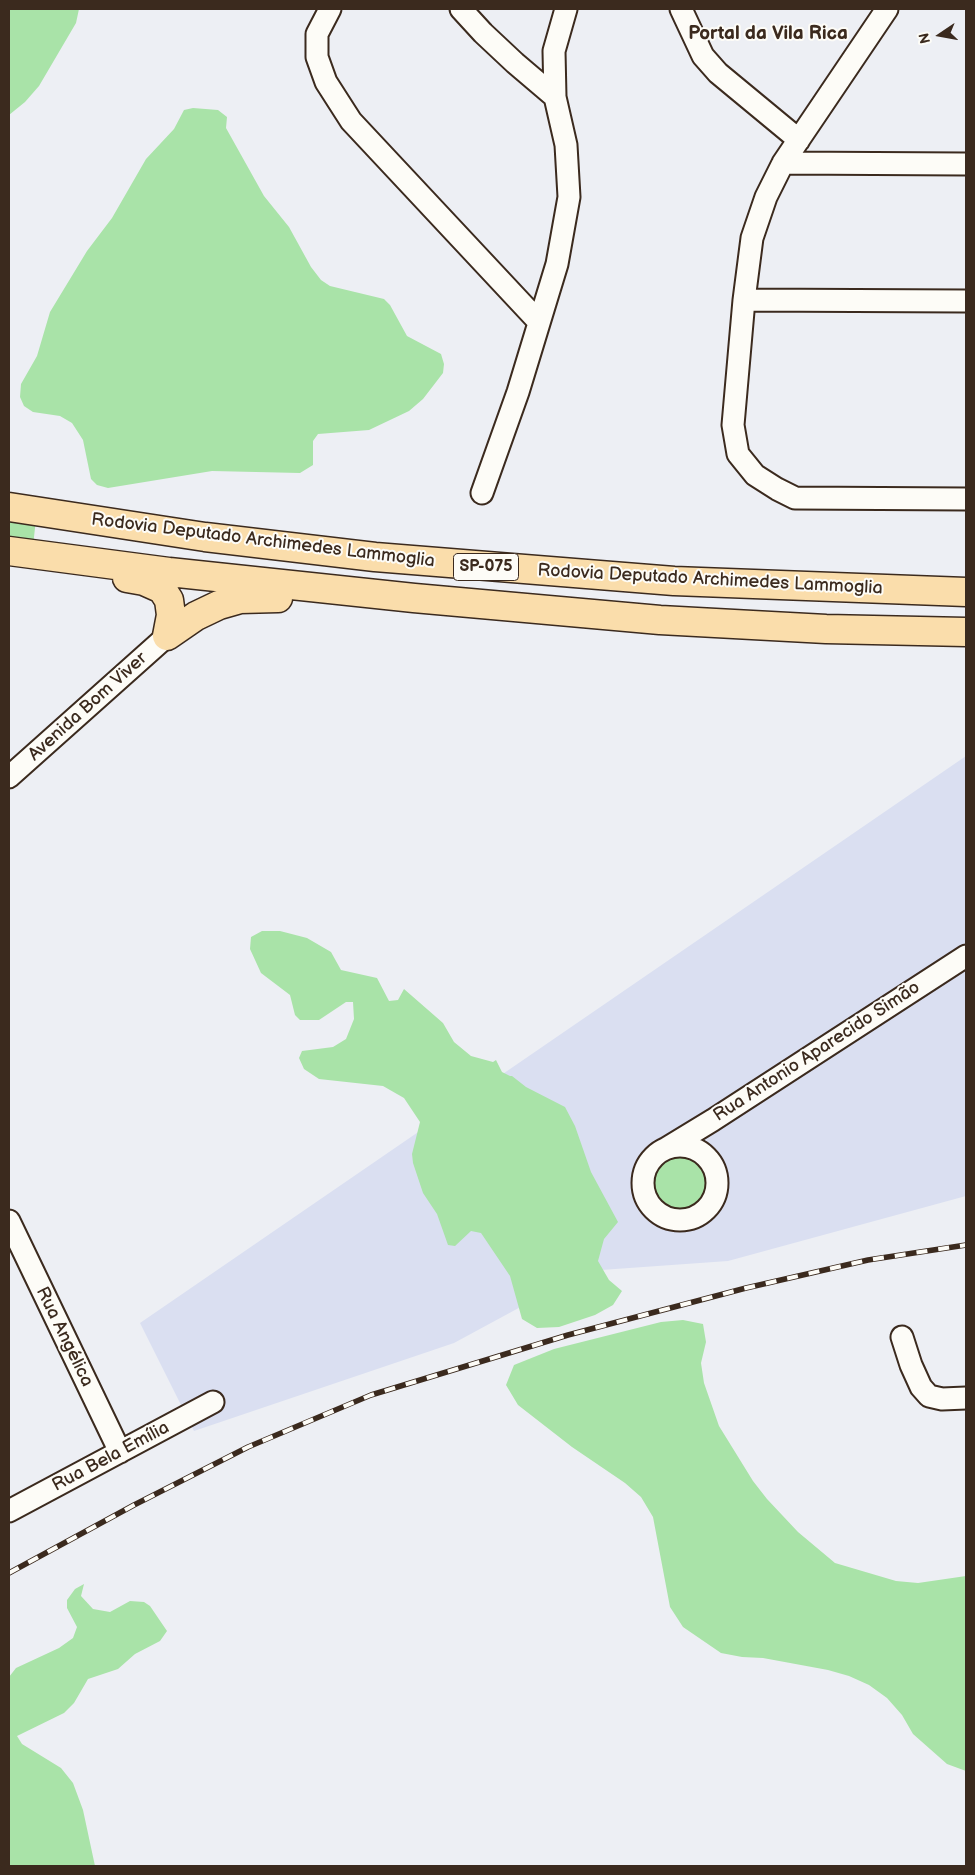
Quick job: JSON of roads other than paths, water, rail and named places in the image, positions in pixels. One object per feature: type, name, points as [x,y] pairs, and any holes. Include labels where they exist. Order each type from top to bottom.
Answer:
[{"type":"highway","name":"Rodovia Deputado Archimedes Lammoglia","points":[[9,507],[205,537],[393,558],[674,581],[966,592]]},
{"type":"highway","name":"SP-075","points":[[9,552],[168,572],[414,598],[660,620],[826,629],[966,632]]},
{"type":"highway","points":[[9,552],[32,562],[152,584],[162,589],[169,600],[171,615],[167,636]]},
{"type":"highway","points":[[167,636],[196,616],[219,605],[240,599],[259,597],[360,601],[414,598]]},
{"type":"street","points":[[330,9],[317,34],[317,57],[326,82],[351,121],[446,225],[539,322]]},
{"type":"street","points":[[461,9],[515,63],[555,97]]},
{"type":"street","points":[[482,493],[518,392],[557,264],[569,197],[566,145],[555,97],[554,51],[566,9]]},
{"type":"street","points":[[681,9],[703,56],[718,73],[798,140]]},
{"type":"street","points":[[887,9],[783,163],[766,197],[752,238],[744,300],[733,425],[738,454],[755,474],[777,489],[796,498],[966,499]]},
{"type":"street","points":[[783,163],[966,164]]},
{"type":"street","points":[[744,300],[966,301]]},
{"type":"street","name":"Avenida Bom Viver","points":[[9,778],[167,636]]},
{"type":"street","name":"Rua Antonio Aparecido Simão","points":[[701,1152],[711,1161],[718,1185],[714,1198],[708,1208],[698,1216],[686,1220],[673,1220],[661,1216],[651,1207],[645,1197],[643,1185],[644,1173],[649,1162],[657,1153],[713,1120],[966,956]]},
{"type":"street","points":[[667,1148],[679,1145],[691,1147],[701,1152],[713,1120]]},
{"type":"street","name":"Rua Angélica","points":[[9,1221],[120,1452]]},
{"type":"street","points":[[902,1336],[911,1366],[921,1386],[929,1396],[942,1399],[966,1398]]},
{"type":"street","name":"Rua Bela Emília","points":[[9,1511],[213,1402]]},
{"type":"railway","points":[[9,1573],[134,1505],[248,1447],[371,1395],[568,1335],[746,1288],[868,1260],[966,1245]]},
{"type":"district","name":"Portal da Vila Rica","points":[[768,34]]}]
